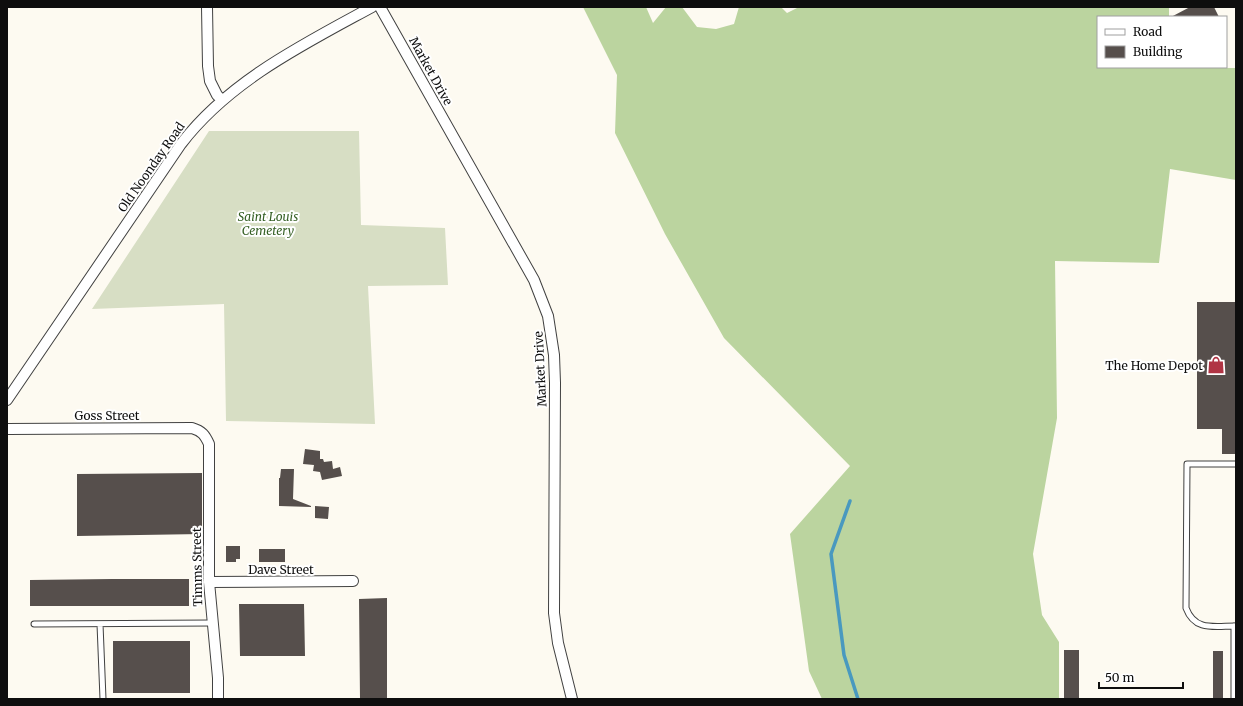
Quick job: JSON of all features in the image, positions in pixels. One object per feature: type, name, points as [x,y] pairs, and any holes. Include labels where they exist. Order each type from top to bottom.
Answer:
[{"type":"street","points":[[207,7],[208,66],[210,81],[217,95],[222,100]]},
{"type":"street","name":"Old Noonday Road","points":[[7,400],[193,128],[222,100],[258,73],[311,40],[372,7]]},
{"type":"street","name":"Market Drive","points":[[380,7],[534,280],[548,316],[553,340],[555,383],[554,613],[559,648],[572,699]]},
{"type":"street","name":"Goss Street","points":[[7,429],[192,428],[200,430],[206,436]]},
{"type":"street","name":"Timms Street","points":[[206,436],[209,444],[209,582],[218,678],[218,699]]},
{"type":"street","name":"Dave Street","points":[[209,582],[353,581]]},
{"type":"lane","points":[[1234,699],[1235,626],[1200,625],[1191,618],[1186,608],[1186,464],[1236,464]]},
{"type":"lane","points":[[34,624],[212,623]]},
{"type":"lane","points":[[100,624],[103,699]]},
{"type":"green space","points":[[583,7],[646,7],[653,23],[666,7],[682,7],[697,27],[716,29],[734,24],[739,7],[781,7],[787,13],[799,7],[1169,7],[1169,16],[1097,16],[1097,68],[1236,68],[1236,180],[1170,169],[1159,263],[1055,261],[1057,418],[1033,554],[1042,615],[1059,642],[1059,699],[822,699],[809,671],[790,534],[850,466],[724,338],[665,234],[615,133],[617,75]]},
{"type":"green space","name":"Saint Louis Cemetery","points":[[209,131],[359,131],[361,225],[445,228],[448,285],[368,286],[375,424],[226,421],[224,304],[92,309]]},
{"type":"building","points":[[1190,7],[1214,7],[1218,16],[1173,16]]},
{"type":"building","name":"The Home Depot","points":[[1197,302],[1236,302],[1236,454],[1222,454],[1222,429],[1197,429]]},
{"type":"building","points":[[305,449],[320,451],[320,459],[323,459],[324,462],[332,461],[333,469],[340,467],[342,476],[322,480],[320,472],[313,471],[314,465],[303,464]]},
{"type":"building","points":[[281,469],[294,469],[293,499],[311,507],[279,506],[279,478]]},
{"type":"building","points":[[202,473],[202,534],[77,536],[77,474]]},
{"type":"building","points":[[315,506],[329,507],[328,519],[315,518]]},
{"type":"building","points":[[226,546],[240,546],[240,559],[236,559],[236,562],[226,562]]},
{"type":"building","points":[[259,549],[285,549],[285,562],[259,562]]},
{"type":"building","points":[[189,579],[189,606],[30,606],[30,580]]},
{"type":"building","points":[[387,598],[387,699],[360,699],[359,599]]},
{"type":"building","points":[[239,604],[304,604],[305,656],[240,656]]},
{"type":"building","points":[[113,641],[190,641],[190,693],[113,693]]},
{"type":"building","points":[[1064,650],[1079,650],[1079,699],[1064,699]]},
{"type":"building","points":[[1213,651],[1223,651],[1223,699],[1213,699]]},
{"type":"waterway","points":[[850,501],[831,554],[844,655],[858,699]]},
{"type":"place","name":"The Home Depot","points":[[1216,365]]}]
